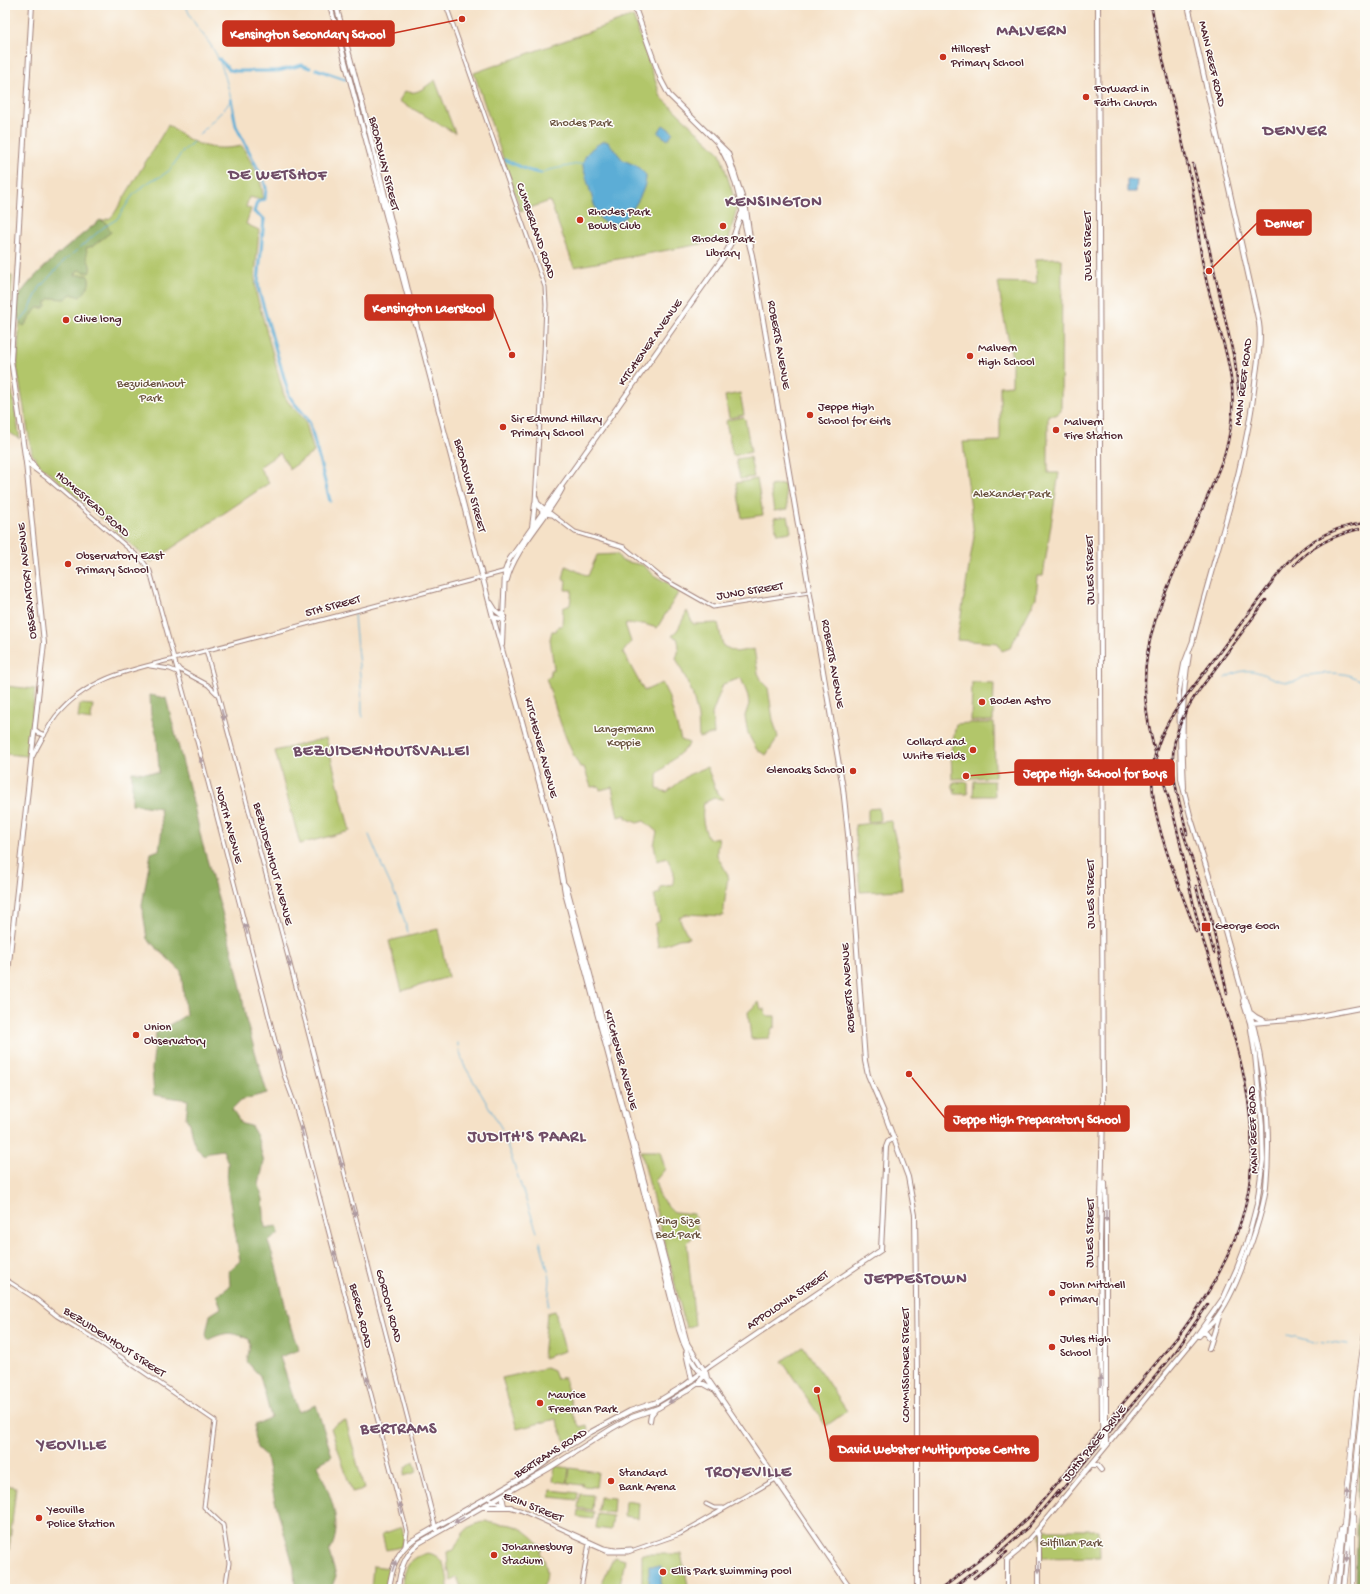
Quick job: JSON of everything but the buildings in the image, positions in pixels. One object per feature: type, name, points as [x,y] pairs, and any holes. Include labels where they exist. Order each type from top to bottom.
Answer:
[{"type":"highway","points":[[1338,1589],[1357,1392],[1365,1333]]},
{"type":"highway","points":[[1344,1589],[1365,1378]]},
{"type":"highway","points":[[1353,1492],[1353,1589]]},
{"type":"highway","points":[[1330,1589],[1346,1508]]},
{"type":"main road","name":"OBSERVATORY AVENUE","points":[[5,1000],[44,640],[26,463],[11,355],[32,5]]},
{"type":"main road","name":"BROADWAY STREET","points":[[330,5],[413,318],[417,327]]},
{"type":"main road","name":"BROADWAY STREET","points":[[336,5],[364,110],[417,327],[502,649]]},
{"type":"main road","name":"ROBERTS AVENUE","points":[[634,5],[661,80],[669,95],[718,144],[725,156],[744,210],[846,808],[865,1061],[870,1079],[887,1121]]},
{"type":"main road","name":"JULES STREET","points":[[1098,5],[1103,1135],[1101,1211],[1101,1338],[1104,1447]]},
{"type":"main road","name":"MAIN REEF ROAD","points":[[1188,5],[1259,323],[1260,335],[1253,402],[1246,442],[1192,643],[1184,683],[1181,711],[1185,794],[1244,998],[1250,1011],[1262,1126],[1262,1178],[1257,1204],[1245,1247],[1220,1308]]},
{"type":"main road","name":"KITCHENER AVENUE","points":[[508,570],[547,512],[563,485],[723,258],[732,241],[744,210]]},
{"type":"main road","points":[[23,440],[29,459],[36,469]]},
{"type":"main road","points":[[532,527],[535,503]]},
{"type":"main road","name":"KITCHENER AVENUE","points":[[547,512],[532,527],[512,555],[506,587],[502,649],[553,832],[564,883],[567,888],[683,1332],[704,1373]]},
{"type":"main road","points":[[488,599],[496,611],[504,619]]},
{"type":"main road","points":[[493,617],[504,619]]},
{"type":"main road","points":[[35,730],[44,735]]},
{"type":"main road","points":[[564,883],[692,1380]]},
{"type":"main road","name":"MAIN REEF ROAD","points":[[1210,1325],[1232,1290],[1246,1257],[1256,1228],[1266,1187],[1266,1121],[1256,1030],[1243,1002],[1244,998]]},
{"type":"main road","points":[[1252,1023],[1303,1019],[1365,1007]]},
{"type":"main road","points":[[1250,1011],[1256,1017],[1265,1022]]},
{"type":"main road","points":[[1256,1030],[1265,1022]]},
{"type":"main road","name":"COMMISSIONER STREET","points":[[887,1121],[909,1183],[915,1222],[917,1589]]},
{"type":"main road","name":"JULES STREET","points":[[1103,1135],[1106,1211],[1107,1306],[1107,1401],[1104,1419]]},
{"type":"main road","name":"APPOLONIA STREET","points":[[704,1373],[881,1250],[886,1147],[888,1142],[894,1138]]},
{"type":"main road","points":[[1101,1306],[1107,1306]]},
{"type":"main road","points":[[1209,1350],[1220,1308]]},
{"type":"main road","name":"JOHN PAGE DRIVE","points":[[1007,1589],[1007,1560],[1037,1531],[1104,1447],[1220,1308]]},
{"type":"main road","name":"JOHN PAGE DRIVE","points":[[1195,1338],[1210,1325]]},
{"type":"main road","points":[[1202,1333],[1206,1333],[1209,1337]]},
{"type":"main road","points":[[1101,1338],[1107,1338]]},
{"type":"main road","points":[[683,1343],[851,1589]]},
{"type":"main road","name":"BERTRAMS ROAD","points":[[405,1546],[535,1470],[565,1448],[591,1432],[630,1411],[656,1402],[704,1373]]},
{"type":"main road","name":"BERTRAMS ROAD","points":[[398,1589],[401,1568],[412,1550],[420,1543],[548,1469],[626,1420],[658,1408],[685,1392],[697,1384],[704,1373]]},
{"type":"main road","points":[[697,1384],[704,1384],[715,1390]]},
{"type":"main road","points":[[1102,1401],[1107,1401]]},
{"type":"main road","points":[[650,1421],[651,1415],[658,1408]]},
{"type":"main road","points":[[1091,1465],[1096,1464],[1102,1470]]},
{"type":"main road","points":[[502,1496],[504,1506]]},
{"type":"main road","points":[[481,1508],[511,1507]]},
{"type":"main road","points":[[1037,1531],[1039,1538],[1039,1589]]},
{"type":"main road","points":[[1031,1538],[1036,1540],[1038,1545]]},
{"type":"main road","points":[[389,1589],[393,1566],[405,1546]]},
{"type":"street","name":"CUMBERLAND ROAD","points":[[446,5],[545,287],[546,306],[544,354],[535,503]]},
{"type":"street","name":"HOMESTEAD ROAD","points":[[26,463],[36,469],[146,563]]},
{"type":"street","points":[[536,497],[538,503],[547,512]]},
{"type":"street","points":[[535,503],[547,512]]},
{"type":"street","name":"JUNO STREET","points":[[547,512],[575,532],[624,547],[662,578],[713,607],[810,592]]},
{"type":"street","name":"NORTH AVENUE","points":[[146,563],[150,571],[203,763],[284,1075],[290,1092]]},
{"type":"street","name":"5TH STREET","points":[[140,667],[508,570]]},
{"type":"street","name":"BEZUIDENHOUT AVENUE","points":[[206,650],[321,1084]]},
{"type":"street","name":"5TH STREET","points":[[140,667],[150,666],[160,662]]},
{"type":"street","points":[[175,664],[183,671],[208,685],[218,696]]},
{"type":"street","points":[[150,666],[170,669],[177,672]]},
{"type":"street","points":[[31,759],[44,735],[62,709],[84,691],[104,679],[140,667]]},
{"type":"street","points":[[178,676],[183,671]]},
{"type":"street","name":"GORDON ROAD","points":[[321,1084],[438,1532]]},
{"type":"street","name":"BEREA ROAD","points":[[290,1092],[302,1130],[407,1532],[405,1546]]},
{"type":"street","name":"BEZUIDENHOUT STREET","points":[[5,1279],[36,1299],[57,1316],[95,1339],[215,1420],[204,1507],[223,1525],[229,1563],[225,1589]]},
{"type":"street","name":"ERIN STREET","points":[[489,1496],[493,1501],[504,1506],[520,1510],[572,1534],[602,1550],[614,1553],[628,1552],[633,1549],[675,1536],[776,1479]]},
{"type":"street","points":[[706,1504],[714,1508],[726,1508]]},
{"type":"street","points":[[581,1589],[589,1543]]},
{"type":"green space","name":"Rhodes Park","points":[[633,16],[661,97],[720,153],[737,207],[729,239],[574,267],[550,201],[521,211],[474,73]]},
{"type":"green space","points":[[435,80],[455,133],[399,101],[405,91],[417,91]]},
{"type":"green space","name":"Bezuidenhout Park","points":[[168,125],[186,138],[203,145],[221,148],[242,146],[256,171],[261,184],[263,198],[258,199],[249,197],[246,207],[251,209],[246,224],[259,230],[255,277],[256,293],[284,395],[288,402],[305,420],[314,452],[290,469],[280,453],[259,467],[269,483],[151,562],[40,465],[32,454],[17,368],[21,296],[96,223],[110,218],[114,214]]},
{"type":"green space","points":[[100,220],[106,223],[111,232],[93,246],[86,248],[90,266],[89,273],[78,270],[75,275],[87,275],[89,278],[89,284],[86,290],[80,297],[71,294],[65,299],[51,298],[46,302],[46,306],[44,308],[37,308],[24,326],[22,325],[18,319],[16,305],[20,294],[53,259]]},
{"type":"green space","name":"Alexander Park","points":[[1058,258],[1062,260],[1061,411],[1056,415],[1048,415],[1048,473],[1059,473],[1043,576],[1038,576],[1036,598],[1010,648],[1002,651],[998,643],[957,640],[974,536],[963,442],[1000,441],[1000,386],[1012,385],[1012,357],[998,282],[1037,283],[1036,259]]},
{"type":"green space","points":[[5,272],[12,276],[7,364],[20,439],[5,430]]},
{"type":"green space","points":[[740,393],[744,415],[729,418],[725,396]]},
{"type":"green space","points":[[743,417],[745,419],[751,452],[733,456],[726,422],[727,420]]},
{"type":"green space","points":[[750,457],[754,477],[740,479],[736,459]]},
{"type":"green space","points":[[757,479],[763,515],[742,518],[736,483]]},
{"type":"green space","points":[[784,484],[788,509],[774,511],[770,486]]},
{"type":"green space","points":[[788,516],[791,532],[777,534],[774,518]]},
{"type":"green space","name":"Langermann Koppie","points":[[617,554],[622,561],[643,565],[655,576],[680,590],[657,628],[644,624],[625,624],[631,642],[623,652],[644,691],[662,683],[668,695],[681,740],[689,743],[688,746],[657,774],[657,789],[667,792],[688,775],[707,767],[717,793],[723,799],[714,798],[704,803],[703,817],[704,826],[709,839],[718,837],[719,845],[717,848],[717,855],[728,875],[723,916],[687,914],[679,918],[689,938],[679,939],[658,947],[655,925],[660,921],[654,895],[660,893],[660,887],[673,885],[674,872],[667,858],[657,861],[654,845],[657,832],[644,821],[637,823],[626,818],[626,815],[618,817],[612,787],[600,790],[599,786],[591,787],[584,767],[580,767],[569,746],[546,678],[551,676],[550,670],[554,669],[550,639],[552,631],[556,631],[558,626],[562,626],[563,608],[570,605],[572,590],[565,590],[566,580],[563,579],[566,566],[588,576],[597,555]]},
{"type":"green space","points":[[687,611],[693,624],[718,623],[723,646],[736,652],[754,649],[758,673],[763,683],[768,688],[773,720],[778,737],[766,755],[757,750],[748,734],[745,716],[749,704],[748,696],[741,678],[723,684],[712,714],[714,734],[699,738],[698,717],[692,692],[676,658],[679,648],[677,638],[672,636],[678,629]]},
{"type":"green space","name":"Boden Astro","points":[[972,682],[994,683],[993,721],[971,721]]},
{"type":"green space","points":[[5,686],[35,689],[28,756],[5,754]]},
{"type":"green space","points":[[150,695],[166,698],[202,842],[240,983],[246,1020],[267,1093],[241,1100],[232,1109],[242,1124],[251,1126],[257,1136],[264,1162],[259,1185],[263,1199],[265,1228],[277,1226],[279,1233],[268,1242],[277,1269],[290,1324],[299,1350],[280,1357],[298,1412],[316,1405],[332,1456],[317,1465],[330,1496],[336,1519],[334,1542],[329,1552],[336,1576],[331,1589],[295,1589],[294,1568],[274,1497],[266,1456],[257,1448],[254,1435],[255,1425],[271,1417],[260,1376],[247,1362],[250,1345],[249,1339],[233,1334],[224,1334],[208,1340],[206,1334],[210,1315],[221,1308],[217,1296],[230,1286],[229,1271],[240,1261],[227,1184],[228,1163],[223,1150],[209,1152],[204,1156],[196,1147],[189,1123],[186,1118],[188,1100],[154,1095],[152,1069],[156,1033],[186,1015],[181,971],[147,939],[142,905],[151,853],[159,850],[162,829],[160,808],[132,804],[132,772],[159,773],[157,736],[151,716]]},
{"type":"green space","points":[[80,704],[93,705],[92,720],[78,718]]},
{"type":"green space","name":"Collard and White Fields","points":[[994,723],[995,777],[952,779],[951,751],[956,724]]},
{"type":"green space","points":[[326,738],[350,831],[300,844],[275,751]]},
{"type":"green space","points":[[974,781],[994,781],[995,796],[973,796]]},
{"type":"green space","points":[[968,782],[968,794],[955,794],[954,790],[957,789],[953,789],[953,783]]},
{"type":"green space","points":[[879,808],[880,821],[868,822],[868,809]]},
{"type":"green space","points":[[891,821],[899,854],[902,890],[860,892],[855,825]]},
{"type":"green space","points":[[438,929],[448,977],[402,991],[389,941]]},
{"type":"green space","points":[[759,1002],[761,1009],[765,1009],[766,1016],[775,1016],[775,1027],[772,1028],[769,1038],[751,1039],[748,1012]]},
{"type":"green space","name":"King Size Bed Park","points":[[641,1151],[660,1151],[665,1169],[655,1181],[660,1198],[674,1212],[694,1214],[698,1231],[687,1243],[695,1325],[686,1328]]},
{"type":"green space","points":[[555,1311],[565,1351],[543,1358],[547,1313]]},
{"type":"green space","points":[[803,1346],[847,1411],[826,1426],[782,1361]]},
{"type":"green space","name":"Maurice Freeman Park","points":[[546,1368],[553,1371],[556,1379],[564,1377],[573,1410],[572,1414],[580,1427],[587,1425],[588,1430],[567,1445],[556,1419],[517,1429],[502,1378]]},
{"type":"green space","points":[[1365,1418],[1365,1589],[1356,1589],[1358,1490]]},
{"type":"green space","points":[[346,1421],[364,1489],[352,1492],[331,1428],[338,1423]]},
{"type":"green space","points":[[414,1461],[417,1472],[404,1476],[406,1467]]},
{"type":"green space","points":[[555,1466],[569,1468],[567,1483],[553,1481]]},
{"type":"green space","points":[[570,1468],[598,1472],[596,1487],[582,1486],[582,1483],[581,1485],[568,1483]]},
{"type":"green space","points":[[5,1485],[16,1487],[9,1550],[5,1549]]},
{"type":"green space","points":[[551,1490],[578,1493],[577,1500],[550,1497]]},
{"type":"green space","points":[[580,1494],[593,1495],[592,1510],[578,1508]]},
{"type":"green space","points":[[600,1497],[614,1498],[613,1513],[598,1511]]},
{"type":"green space","points":[[625,1501],[639,1503],[638,1518],[624,1516]]},
{"type":"green space","points":[[578,1510],[594,1512],[593,1519],[577,1517]]},
{"type":"green space","points":[[598,1514],[613,1516],[611,1530],[596,1528]]},
{"type":"green space","name":"Johannesburg Stadium","points":[[486,1521],[521,1528],[533,1537],[543,1548],[540,1552],[546,1566],[547,1575],[542,1589],[462,1589],[456,1577],[451,1580],[448,1568],[447,1552],[454,1550],[463,1534],[469,1528],[473,1525]]},
{"type":"green space","points":[[402,1527],[404,1537],[401,1547],[386,1550],[382,1534]]},
{"type":"green space","name":"Gilfillan Park","points":[[1041,1530],[1099,1530],[1100,1557],[1042,1558]]},
{"type":"green space","points":[[428,1553],[434,1555],[442,1562],[446,1572],[448,1589],[402,1589],[404,1576],[408,1566],[415,1558]]},
{"type":"green space","name":"Ellis Park swimming pool","points":[[642,1554],[681,1554],[689,1589],[642,1589]]},
{"type":"green space","points":[[614,1557],[625,1560],[619,1589],[599,1589]]},
{"type":"green space","points":[[373,1566],[390,1568],[386,1589],[371,1589]]},
{"type":"water","points":[[663,125],[673,132],[668,140],[658,133]]},
{"type":"water","points":[[605,141],[608,142],[623,160],[637,166],[646,175],[642,193],[636,204],[621,220],[613,224],[604,222],[597,214],[583,167],[584,158],[597,145]]},
{"type":"water","points":[[1127,180],[1137,180],[1136,192],[1127,192]]},
{"type":"water","points":[[649,1566],[661,1566],[661,1586],[649,1586]]},
{"type":"waterway","points":[[186,5],[194,22],[212,47],[222,66],[231,99],[227,106],[199,135]]},
{"type":"waterway","points":[[219,59],[230,70],[236,71],[278,71],[302,65],[310,68]]},
{"type":"waterway","points":[[316,69],[345,79]]},
{"type":"waterway","points":[[231,99],[236,126],[264,181],[266,188],[265,199],[257,202],[254,212],[264,219],[258,283],[259,291],[289,395],[310,424],[330,501]]},
{"type":"waterway","points":[[21,321],[27,314],[40,287],[64,261],[104,227],[117,219],[133,195],[152,180],[160,177],[170,170],[182,152],[193,142]]},
{"type":"waterway","points":[[505,160],[530,171],[541,173]]},
{"type":"waterway","points":[[541,173],[583,163]]},
{"type":"waterway","points":[[5,330],[12,327]]},
{"type":"waterway","points":[[354,614],[363,717]]},
{"type":"waterway","points":[[1225,678],[1236,673],[1254,671],[1275,679],[1292,682],[1310,675],[1333,673],[1348,675],[1365,682]]},
{"type":"waterway","points":[[369,835],[398,901],[408,932]]},
{"type":"waterway","points":[[459,1050],[464,1065],[502,1129]]},
{"type":"waterway","points":[[503,1133],[537,1232]]},
{"type":"waterway","points":[[540,1241],[550,1278],[548,1306]]},
{"type":"waterway","points":[[1288,1335],[1314,1342]]},
{"type":"waterway","points":[[1317,1342],[1324,1343]]},
{"type":"waterway","points":[[1331,1343],[1348,1345]]},
{"type":"railway","points":[[941,1589],[999,1545],[1029,1517],[1180,1334],[1211,1288],[1228,1254],[1246,1202],[1251,1169],[1252,1135],[1242,1069],[1224,1003],[1198,924],[1173,813],[1154,749],[1145,699],[1146,665],[1151,634],[1167,589],[1224,456],[1230,429],[1233,405],[1228,361],[1204,270],[1192,186],[1151,5]]},
{"type":"railway","points":[[1193,164],[1205,213]]},
{"type":"railway","points":[[1200,208],[1234,358]]},
{"type":"railway","points":[[1234,354],[1239,395]]},
{"type":"railway","points":[[1196,932],[1175,876],[1158,823],[1154,805],[1152,771],[1160,738],[1180,704],[1288,563],[1304,547],[1319,537],[1338,529],[1365,523]]},
{"type":"railway","points":[[1294,565],[1315,547],[1324,542],[1359,529]]},
{"type":"railway","points":[[1187,834],[1178,796],[1173,764],[1177,732],[1184,715],[1195,696],[1266,600]]},
{"type":"railway","points":[[1182,829],[1210,914],[1227,993]]},
{"type":"railway","points":[[1196,886],[1214,953]]},
{"type":"railway","points":[[1056,1497],[1177,1350],[1208,1304]]},
{"type":"railway","points":[[999,1553],[1028,1527],[1058,1491]]},
{"type":"railway","points":[[974,1578],[1007,1552]]},
{"type":"railway","points":[[951,1589],[976,1570]]},
{"type":"place","name":"Kensington Secondary School","points":[[462,19]]},
{"type":"place","name":"Hillcrest Primary School","points":[[943,57]]},
{"type":"place","name":"Forward in Faith Church","points":[[1086,97]]},
{"type":"place","name":"Rhodes Park Bowls Club","points":[[580,220]]},
{"type":"place","name":"Rhodes Park Library","points":[[723,226]]},
{"type":"place","name":"Denver","points":[[1209,271]]},
{"type":"place","name":"Clive long","points":[[66,320]]},
{"type":"place","name":"Kensington Laerskool","points":[[512,355]]},
{"type":"place","name":"Malvern High School","points":[[970,356]]},
{"type":"place","name":"Jeppe High School for Girls","points":[[810,415]]},
{"type":"place","name":"Sir Edmund Hillary Primary School","points":[[503,427]]},
{"type":"place","name":"Malvern Fire Station","points":[[1056,430]]},
{"type":"place","name":"Observatory East Primary School","points":[[68,564]]},
{"type":"place","name":"Boden Astro","points":[[982,702]]},
{"type":"place","name":"Collard and White Fields","points":[[973,750]]},
{"type":"place","name":"Glenoaks School","points":[[853,771]]},
{"type":"place","name":"Jeppe High School for Boys","points":[[966,776]]},
{"type":"place","name":"George Goch","points":[[1206,927]]},
{"type":"place","name":"Union Observatory","points":[[136,1035]]},
{"type":"place","name":"Jeppe High Preparatory School","points":[[909,1074]]},
{"type":"place","name":"John Mitchell primary","points":[[1052,1293]]},
{"type":"place","name":"Jules High School","points":[[1052,1347]]},
{"type":"place","name":"David Webster Multipurpose Centre","points":[[817,1390]]},
{"type":"place","name":"Maurice Freeman Park","points":[[540,1403]]},
{"type":"place","name":"Standard Bank Arena","points":[[611,1481]]},
{"type":"place","name":"Yeoville Police Station","points":[[39,1518]]},
{"type":"place","name":"Johannesburg Stadium","points":[[494,1555]]},
{"type":"place","name":"Ellis Park swimming pool","points":[[663,1572]]},
{"type":"district","name":"MALVERN","points":[[1032,32]]},
{"type":"district","name":"DENVER","points":[[1295,132]]},
{"type":"district","name":"DE WETSHOF","points":[[278,176]]},
{"type":"district","name":"KENSINGTON","points":[[774,203]]},
{"type":"district","name":"BEZUIDENHOUTSVALLEI","points":[[382,752]]},
{"type":"district","name":"JUDITH'S PAARL","points":[[527,1138]]},
{"type":"district","name":"JEPPESTOWN","points":[[916,1280]]},
{"type":"district","name":"BERTRAMS","points":[[399,1430]]},
{"type":"district","name":"YEOVILLE","points":[[72,1446]]},
{"type":"district","name":"TROYEVILLE","points":[[749,1473]]}]
